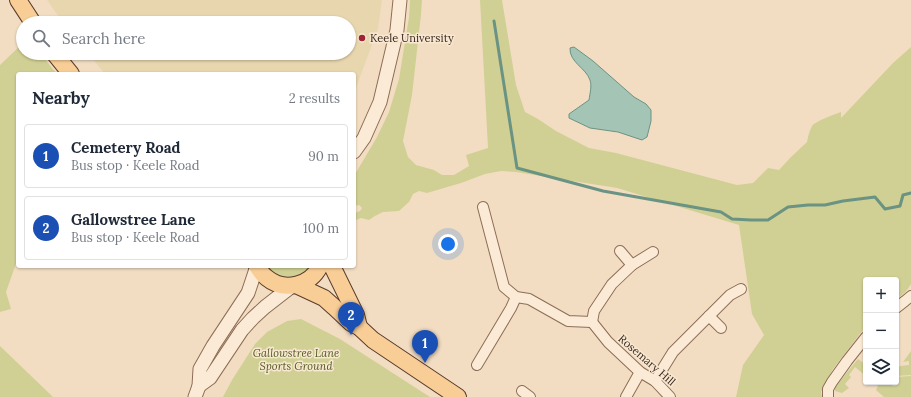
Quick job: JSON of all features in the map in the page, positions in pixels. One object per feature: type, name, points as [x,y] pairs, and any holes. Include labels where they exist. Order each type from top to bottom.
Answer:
[{"type":"main road","points":[[18,0],[28,16]]},
{"type":"main road","points":[[60,60],[69,72]]},
{"type":"main road","points":[[258,268],[272,282],[285,286],[294,286],[310,279],[319,268]]},
{"type":"main road","points":[[333,268],[356,315],[360,327]]},
{"type":"main road","points":[[294,286],[324,298],[350,323],[360,327],[373,340],[458,397]]},
{"type":"street","points":[[356,149],[364,138],[380,102],[397,30],[400,0]]},
{"type":"street","points":[[483,207],[504,287],[516,297],[529,299],[568,321],[592,322],[594,312],[612,284],[632,265],[653,252]]},
{"type":"street","points":[[620,252],[632,265]]},
{"type":"street","points":[[197,391],[200,369],[213,346],[248,293],[256,268]]},
{"type":"street","points":[[197,391],[210,378],[242,330],[253,318],[265,307],[294,286]]},
{"type":"street","points":[[655,381],[673,352],[730,295],[741,289]]},
{"type":"street","points":[[899,306],[911,296]]},
{"type":"street","points":[[477,365],[516,297]]},
{"type":"street","points":[[709,316],[721,328]]},
{"type":"street","name":"Rosemary Hill","points":[[592,322],[608,342],[640,372],[655,381],[670,397]]},
{"type":"street","points":[[828,397],[828,389],[832,382],[863,341]]},
{"type":"street","points":[[626,397],[640,372]]},
{"type":"shaded area","name":"Keele University","points":[[47,0],[382,0],[378,29],[356,88],[356,72],[103,72],[94,60],[356,60],[356,16],[58,16]]},
{"type":"shaded area","points":[[574,47],[593,61],[634,97],[646,104],[651,110],[651,121],[647,137],[642,140],[618,132],[590,128],[569,118],[569,114],[589,100],[591,87],[591,82],[588,76],[570,53],[570,48]]},
{"type":"green space","points":[[410,0],[422,0],[412,95],[403,141],[408,157],[416,165],[434,170],[442,175],[454,175],[469,166],[466,155],[488,148],[480,0],[502,0],[516,85],[525,112],[556,131],[589,148],[616,153],[737,185],[753,183],[768,168],[779,170],[807,142],[810,130],[814,124],[841,112],[841,118],[893,63],[911,47],[911,284],[905,293],[899,297],[899,277],[863,277],[863,330],[833,369],[821,392],[822,397],[736,397],[743,365],[764,335],[752,314],[739,225],[617,188],[501,171],[485,174],[427,193],[419,191],[413,194],[409,202],[399,211],[383,212],[369,220],[361,218],[356,220],[356,212],[360,211],[362,208],[359,205],[356,206],[356,173],[377,137],[389,112],[399,79],[409,17]]},
{"type":"green space","points":[[16,50],[16,60],[46,60],[55,72],[16,72],[16,264],[6,292],[11,309],[0,312],[0,65]]},
{"type":"green space","points":[[269,268],[309,268],[301,275],[289,278],[277,275]]},
{"type":"green space","name":"Gallowstree Lane Sports Ground","points":[[301,319],[340,339],[430,397],[223,397],[255,344],[267,332],[287,321]]},
{"type":"green space","points":[[0,346],[53,397],[0,397]]},
{"type":"green space","points":[[911,351],[911,375],[899,376],[899,367],[909,365],[909,361],[903,362]]},
{"type":"green space","points":[[858,359],[863,363],[863,374],[855,367],[849,375],[851,377],[845,384],[849,388],[842,393],[835,391],[835,387]]},
{"type":"green space","points":[[911,376],[911,397],[884,397],[876,390],[878,386],[877,385],[899,385],[899,377]]},
{"type":"waterway","points":[[494,21],[517,168],[603,191],[721,212],[732,219],[768,220],[788,207],[825,205],[875,197],[885,209],[900,206],[903,195],[911,193]]},
{"type":"place","name":"Keele University","points":[[362,38]]},
{"type":"place","name":"Gallowstree Lane","points":[[351,335]]},
{"type":"place","name":"Cemetery Road","points":[[425,363]]}]
